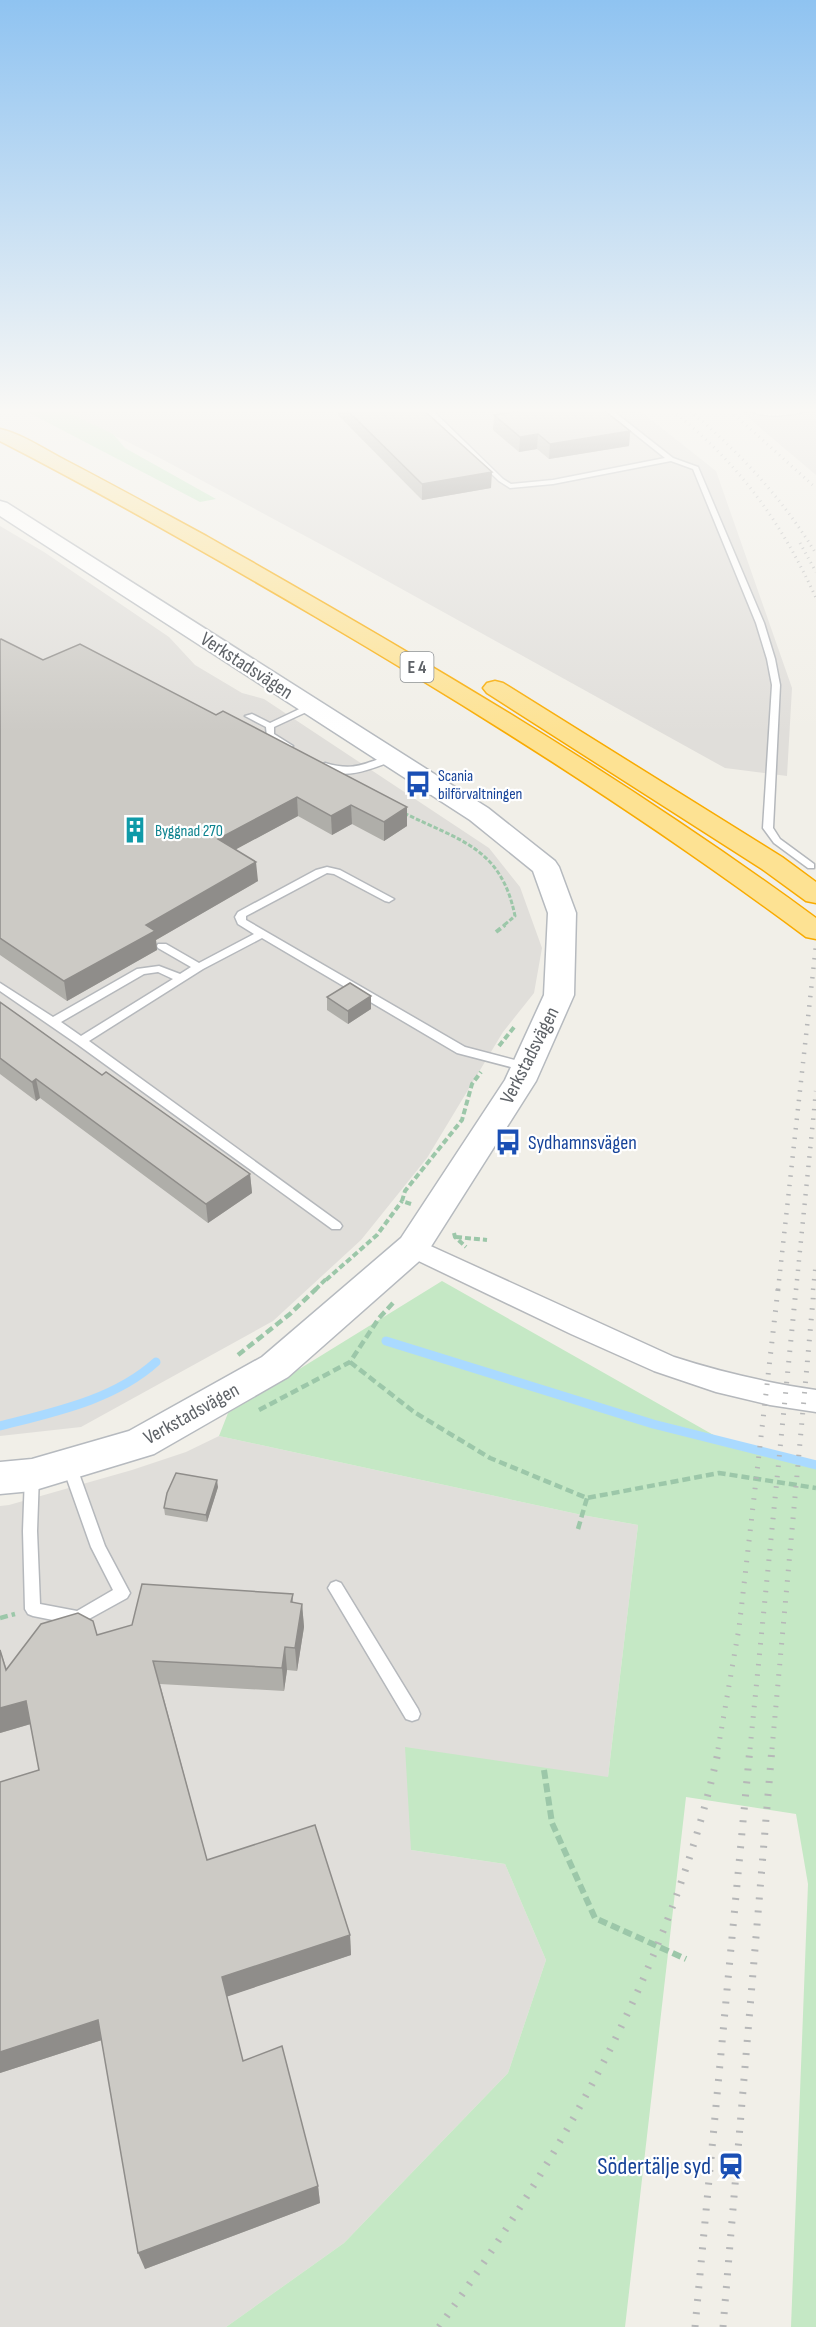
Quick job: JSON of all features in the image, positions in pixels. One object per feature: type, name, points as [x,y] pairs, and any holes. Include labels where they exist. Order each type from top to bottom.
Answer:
[{"type":"highway","name":"E 4","points":[[152,516],[203,543],[512,724],[747,878],[816,931]]},
{"type":"highway","name":"E 4","points":[[192,516],[448,660]]},
{"type":"highway","points":[[478,678],[772,863],[816,895]]},
{"type":"main road","name":"Verkstadsvägen","points":[[0,1478],[32,1475],[140,1443],[275,1367],[413,1247],[520,1081],[559,995],[562,913],[545,867],[479,814],[13,516]]},
{"type":"street","points":[[413,1247],[580,1327],[664,1364],[716,1381],[770,1394],[816,1401]]},
{"type":"lane","points":[[716,516],[760,622],[776,685],[768,828],[777,841],[811,866]]},
{"type":"lane","points":[[270,726],[312,706]]},
{"type":"lane","points":[[249,716],[270,726]]},
{"type":"lane","points":[[270,726],[270,735],[298,751]]},
{"type":"lane","points":[[316,761],[334,772],[357,770],[392,758]]},
{"type":"lane","points":[[388,898],[337,872],[319,872],[242,914],[240,918],[242,922],[262,934],[461,1050],[526,1067]]},
{"type":"lane","points":[[81,1041],[199,967],[262,934]]},
{"type":"lane","points":[[162,946],[199,967]]},
{"type":"lane","points":[[53,1022],[141,971],[159,969],[181,978]]},
{"type":"lane","points":[[0,986],[81,1041],[336,1226]]},
{"type":"lane","points":[[32,1475],[30,1532],[33,1609],[78,1618],[122,1593],[98,1547],[69,1464]]},
{"type":"lane","points":[[336,1588],[412,1714]]},
{"type":"path","points":[[397,809],[463,842],[492,862],[512,902],[515,916],[496,932]]},
{"type":"path","points":[[488,1240],[455,1237],[450,1220],[402,1201],[405,1191],[462,1120],[472,1084],[517,1023]]},
{"type":"path","points":[[233,1359],[290,1314],[326,1279]]},
{"type":"path","points":[[350,1362],[414,1412],[490,1458],[587,1498],[719,1473],[816,1488]]},
{"type":"path","points":[[578,1529],[587,1498]]},
{"type":"path","points":[[544,1770],[552,1823],[595,1918],[686,1959]]},
{"type":"shaded area","points":[[267,516],[732,516],[792,688],[787,776],[725,768]]},
{"type":"shaded area","points":[[0,526],[44,552],[169,637],[195,665],[242,693],[264,699],[489,848],[520,887],[542,948],[534,993],[503,1032],[427,1158],[361,1240],[273,1321],[81,1427],[0,1436]]},
{"type":"shaded area","points":[[219,1436],[582,1515],[638,1525],[608,1777],[411,1850],[505,1864],[546,1960],[508,2073],[344,2243],[226,2327],[0,2327],[0,1506],[132,1470],[186,1452]]},
{"type":"green space","points":[[442,1281],[740,1450],[816,1465],[816,2327],[791,2327],[808,1884],[796,1814],[686,1797],[625,2327],[226,2327],[344,2243],[508,2073],[546,1960],[505,1864],[411,1850],[405,1747],[608,1777],[638,1525],[582,1515],[219,1436],[228,1413]]},
{"type":"building","name":"Byggnad 270","points":[[1,639],[43,660],[80,644],[216,715],[223,711],[407,807],[384,822],[351,805],[331,816],[297,797],[218,839],[256,862],[146,925],[155,931],[64,981],[0,938]]},
{"type":"building","points":[[350,983],[371,996],[348,1011],[327,997]]},
{"type":"building","points":[[0,1002],[102,1075],[106,1072],[250,1174],[206,1204],[36,1079],[32,1082],[0,1058]]},
{"type":"building","points":[[176,1473],[217,1480],[206,1515],[164,1508],[167,1493]]},
{"type":"building","points":[[142,1584],[293,1594],[291,1602],[302,1604],[295,1648],[285,1647],[282,1668],[153,1661],[207,1860],[315,1825],[350,1935],[222,1977],[243,2061],[282,2046],[318,2186],[138,2253],[98,2020],[0,2052],[0,1782],[39,1770],[26,1701],[0,1708],[0,1650],[6,1670],[41,1624],[78,1613],[93,1621],[97,1635],[132,1625]]},
{"type":"waterway","points":[[386,1341],[653,1424],[816,1465]]},
{"type":"waterway","points":[[0,1426],[62,1410],[102,1395],[122,1386],[156,1362]]},
{"type":"railway","points":[[771,516],[816,598]]},
{"type":"railway","points":[[790,516],[815,552]]},
{"type":"railway","points":[[800,543],[816,572]]},
{"type":"railway","points":[[778,1290],[816,945]]},
{"type":"railway","points":[[796,1290],[816,1091]]},
{"type":"railway","points":[[813,1290],[816,1262]]},
{"type":"railway","points":[[718,1749],[739,1628],[778,1289]]},
{"type":"railway","points":[[750,1749],[796,1289]]},
{"type":"railway","points":[[772,1749],[814,1289]]},
{"type":"railway","points":[[439,2327],[529,2192],[571,2123],[609,2051],[674,1904],[699,1827],[719,1748]]},
{"type":"railway","points":[[695,2327],[750,1748]]},
{"type":"railway","points":[[723,2327],[772,1748]]},
{"type":"place","name":"Scania bilförvaltningen","points":[[418,784]]},
{"type":"place","name":"Byggnad 270","points":[[135,830]]},
{"type":"place","name":"Sydhamnsvägen","points":[[508,1142]]},
{"type":"place","name":"Södertälje syd","points":[[731,2166]]}]
